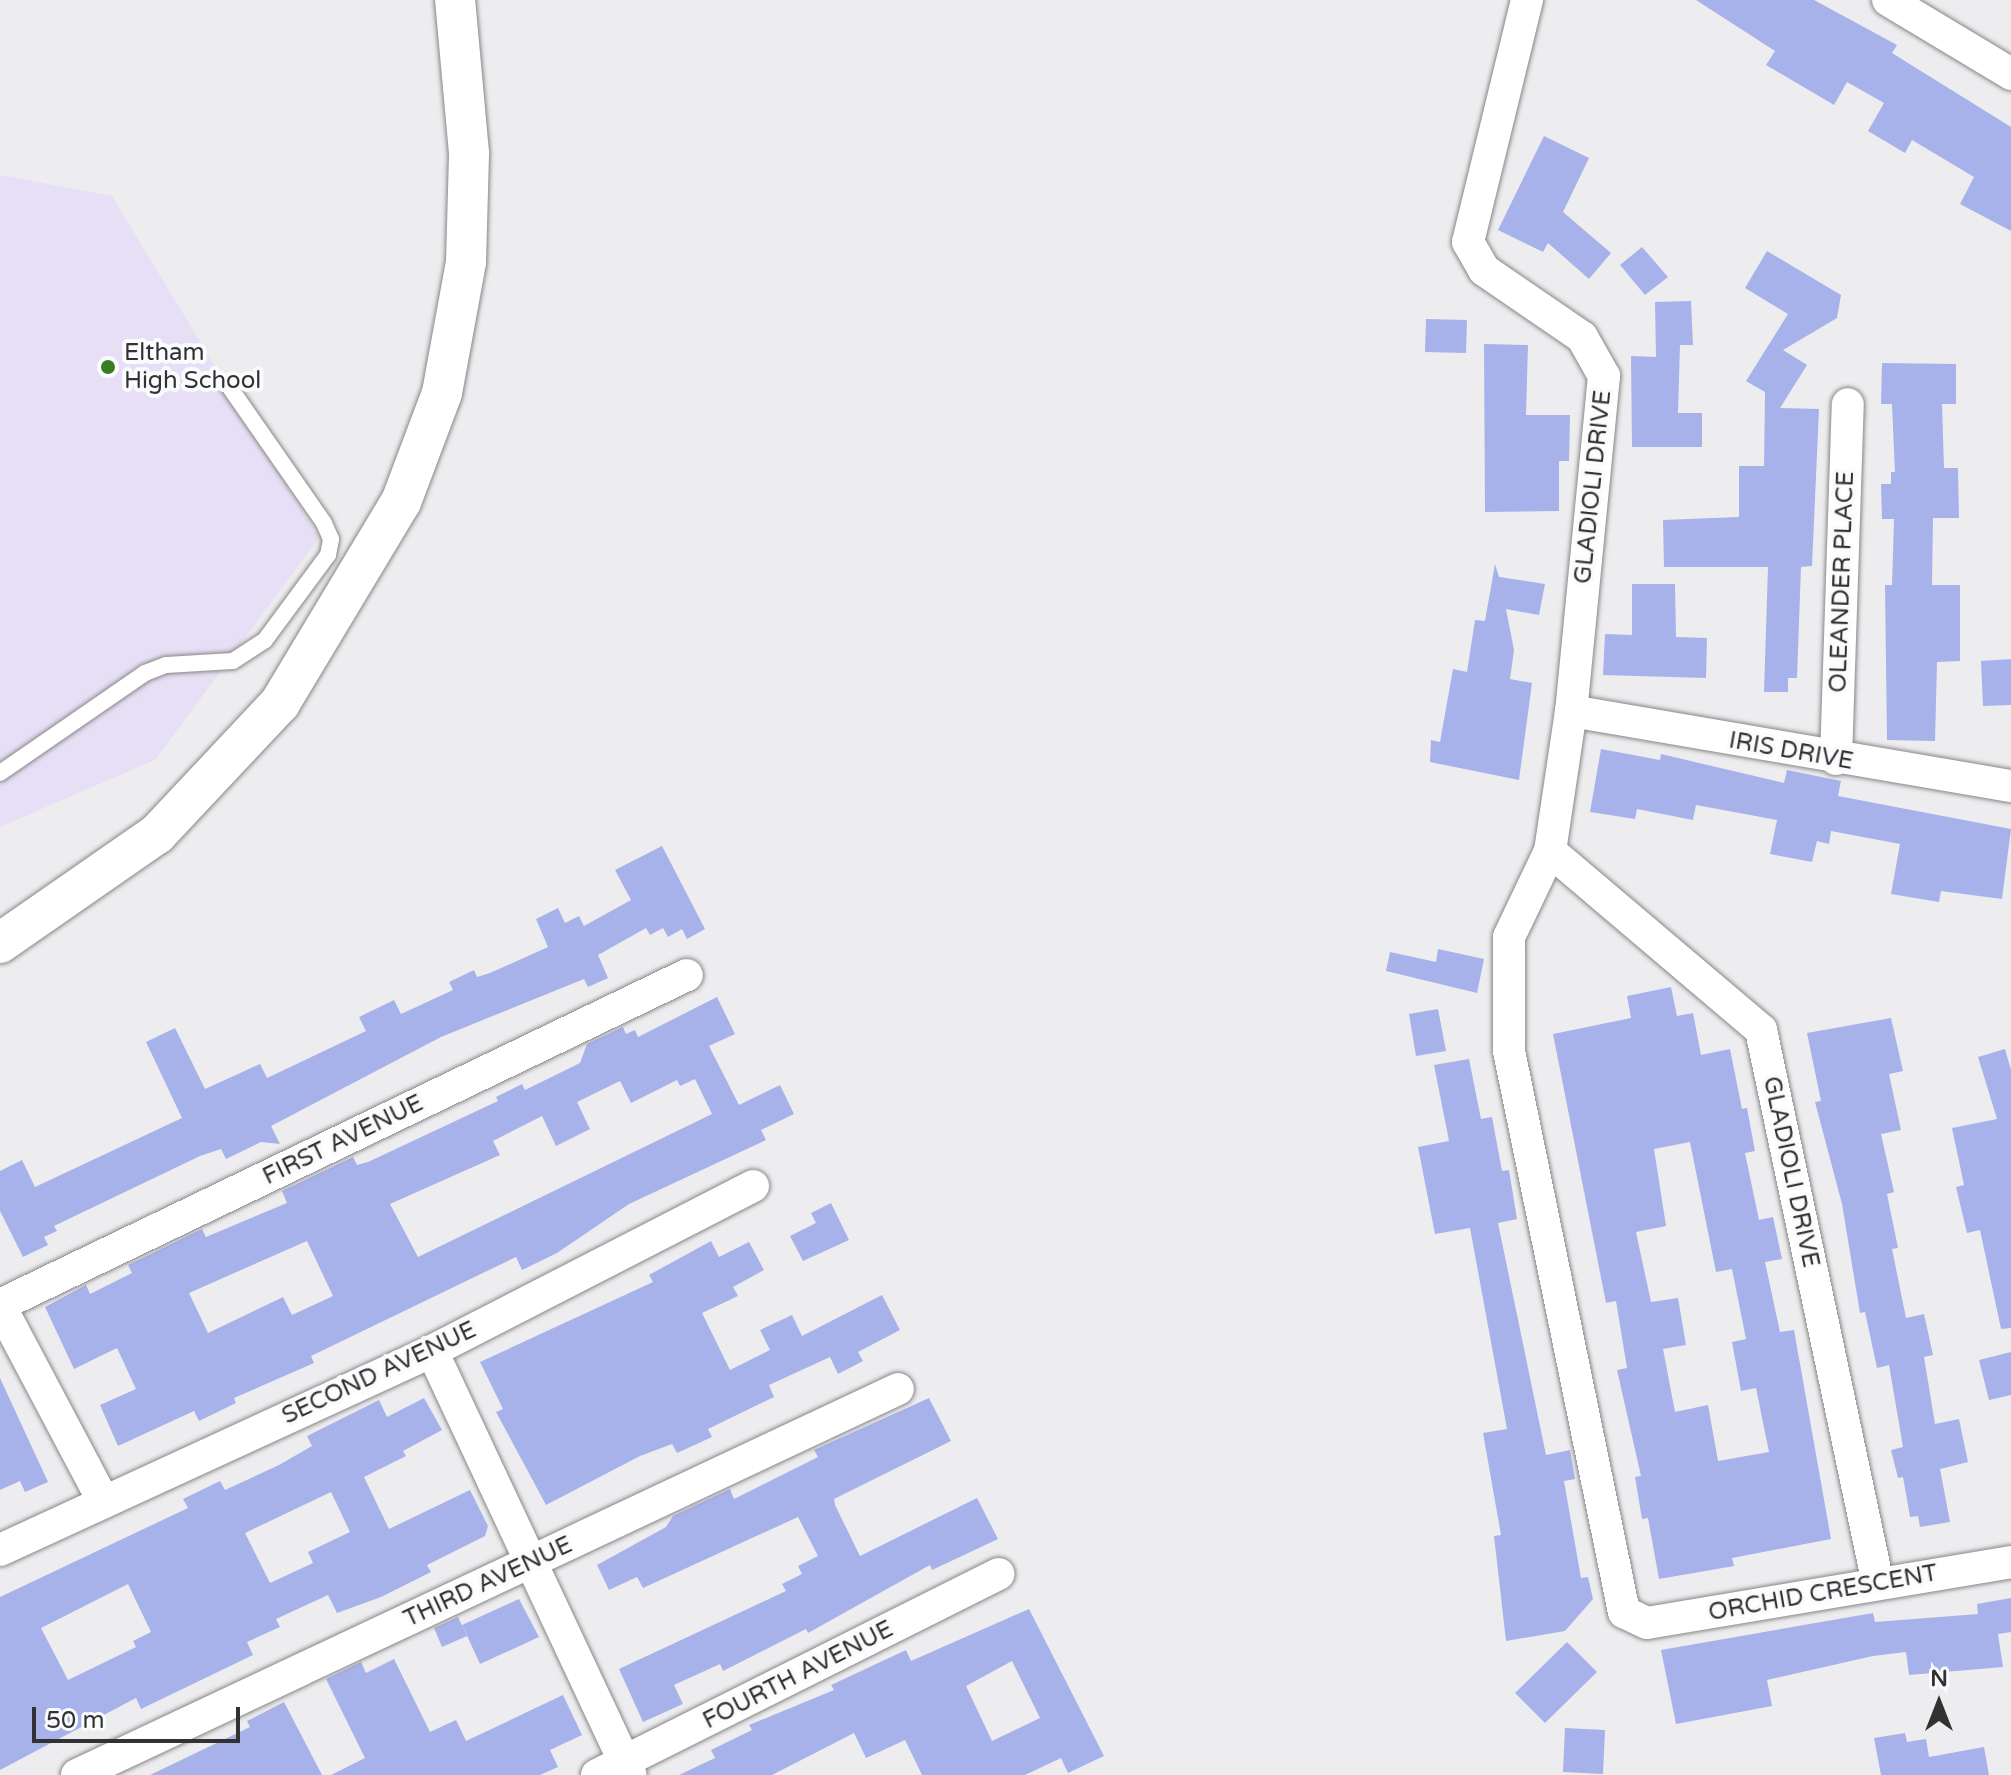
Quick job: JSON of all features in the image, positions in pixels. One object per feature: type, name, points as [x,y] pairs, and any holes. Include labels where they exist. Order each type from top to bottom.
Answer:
[{"type":"street","points":[[0,943],[157,834],[280,703],[401,502],[442,393],[466,262],[469,153],[455,0]]},
{"type":"street","name":"GLADIOLI DRIVE","points":[[1527,0],[1468,242],[1484,270],[1582,337],[1604,376],[1571,711],[1550,851],[1509,937],[1509,1051],[1624,1612],[1635,1621]]},
{"type":"street","points":[[1908,4],[2011,74]]},
{"type":"street","name":"OLEANDER PLACE","points":[[1836,759],[1848,404]]},
{"type":"street","name":"IRIS DRIVE","points":[[1571,711],[1836,759],[2011,786]]},
{"type":"street","name":"GLADIOLI DRIVE","points":[[1550,851],[1761,1030],[1878,1584]]},
{"type":"street","name":"FIRST AVENUE","points":[[0,1306],[687,975]]},
{"type":"street","name":"SECOND AVENUE","points":[[0,1550],[102,1499],[432,1351],[753,1186]]},
{"type":"street","points":[[0,1306],[102,1499]]},
{"type":"street","points":[[432,1351],[532,1561],[617,1771]]},
{"type":"street","name":"THIRD AVENUE","points":[[77,1775],[898,1389]]},
{"type":"street","name":"ORCHID CRESCENT","points":[[1635,1621],[2011,1562]]},
{"type":"street","name":"FOURTH AVENUE","points":[[617,1771],[998,1574]]},
{"type":"lane","points":[[0,773],[145,673],[166,665],[233,661],[265,640],[328,555],[331,539],[324,523],[228,385]]},
{"type":"shaded area","name":"Eltham High School","points":[[0,175],[112,196],[319,538],[155,760],[0,827]]},
{"type":"building","points":[[1696,0],[1814,0],[1897,45],[1892,53],[2011,127],[2011,231],[1960,204],[1974,177],[1912,140],[1905,153],[1868,131],[1884,103],[1847,82],[1834,105],[1766,65],[1775,51]]},
{"type":"building","points":[[1544,136],[1589,158],[1563,212],[1611,253],[1589,279],[1548,243],[1543,252],[1498,230]]},
{"type":"building","points":[[1642,247],[1668,277],[1645,295],[1620,265]]},
{"type":"building","points":[[1767,251],[1841,295],[1837,318],[1783,350],[1807,365],[1780,408],[1819,409],[1812,566],[1801,567],[1797,678],[1788,678],[1788,692],[1764,692],[1768,567],[1664,567],[1663,520],[1739,517],[1739,466],[1764,466],[1765,392],[1746,381],[1788,314],[1745,288]]},
{"type":"building","points":[[1691,301],[1693,345],[1680,345],[1678,413],[1702,413],[1702,447],[1632,447],[1631,356],[1656,357],[1655,302]]},
{"type":"building","points":[[1426,319],[1467,320],[1466,353],[1425,352]]},
{"type":"building","points":[[1484,344],[1528,345],[1526,415],[1570,415],[1569,461],[1559,461],[1559,511],[1485,512]]},
{"type":"building","points":[[1882,363],[1956,364],[1956,404],[1942,404],[1944,468],[1958,468],[1959,518],[1933,518],[1932,585],[1960,585],[1960,661],[1937,662],[1935,741],[1887,740],[1885,585],[1892,585],[1894,519],[1882,519],[1881,484],[1891,484],[1891,472],[1895,472],[1892,404],[1881,404]]},
{"type":"building","points":[[1495,564],[1499,577],[1545,584],[1539,615],[1506,609],[1514,650],[1510,679],[1532,683],[1519,780],[1430,762],[1431,740],[1440,742],[1453,669],[1467,672],[1475,620],[1485,621]]},
{"type":"building","points":[[1632,584],[1675,584],[1676,637],[1707,638],[1706,678],[1603,675],[1605,634],[1632,635]]},
{"type":"building","points":[[2011,659],[2011,705],[1983,706],[1981,661]]},
{"type":"building","points":[[1601,749],[1660,760],[1661,754],[1784,783],[1787,770],[1841,781],[1838,796],[2011,829],[2002,899],[1941,891],[1939,902],[1891,894],[1900,844],[1831,831],[1829,844],[1817,841],[1812,862],[1770,854],[1777,820],[1696,805],[1693,820],[1637,809],[1635,819],[1590,812]]},
{"type":"building","points":[[662,846],[705,929],[687,939],[682,929],[668,937],[663,928],[650,935],[646,928],[598,955],[608,978],[588,987],[584,979],[441,1037],[271,1126],[280,1144],[261,1142],[226,1159],[221,1149],[200,1156],[54,1226],[57,1231],[44,1237],[48,1245],[23,1257],[0,1211],[0,1171],[22,1160],[35,1187],[182,1118],[146,1042],[175,1028],[205,1089],[260,1064],[267,1078],[366,1031],[359,1017],[394,1000],[401,1014],[453,990],[449,982],[474,970],[477,977],[490,973],[548,947],[536,919],[558,908],[565,923],[579,916],[584,926],[631,900],[615,870]]},
{"type":"building","points":[[1438,949],[1484,959],[1477,993],[1386,971],[1390,952],[1436,962]]},
{"type":"building","points":[[1671,987],[1677,1016],[1693,1013],[1701,1055],[1730,1049],[1742,1109],[1747,1108],[1755,1151],[1745,1153],[1759,1220],[1773,1217],[1782,1259],[1765,1262],[1780,1332],[1794,1330],[1831,1539],[1732,1558],[1734,1566],[1659,1579],[1648,1518],[1642,1519],[1635,1477],[1641,1476],[1617,1370],[1627,1368],[1616,1301],[1606,1303],[1553,1034],[1631,1018],[1627,996]],"holes":[[[1690,1142],[1716,1272],[1732,1269],[1746,1339],[1732,1342],[1741,1391],[1756,1388],[1769,1452],[1718,1461],[1708,1405],[1675,1412],[1663,1349],[1686,1345],[1678,1298],[1651,1302],[1636,1232],[1666,1226],[1654,1149]]]},
{"type":"building","points":[[717,997],[735,1034],[709,1046],[739,1105],[780,1085],[794,1114],[761,1130],[766,1140],[629,1204],[557,1253],[522,1270],[516,1257],[311,1356],[314,1363],[234,1398],[236,1403],[199,1421],[194,1411],[118,1446],[100,1405],[136,1389],[117,1348],[74,1369],[45,1307],[86,1285],[90,1294],[132,1273],[128,1265],[202,1229],[206,1237],[287,1203],[282,1191],[353,1157],[357,1165],[368,1162],[498,1101],[496,1097],[522,1084],[525,1090],[580,1063],[587,1044],[623,1027],[626,1034],[635,1030],[638,1037]],"holes":[[[695,1079],[712,1114],[418,1257],[390,1204],[500,1155],[493,1141],[542,1116],[556,1146],[590,1129],[577,1102],[620,1081],[631,1103],[677,1080],[680,1086]],[[307,1241],[333,1296],[292,1315],[283,1297],[208,1333],[189,1293]]]},
{"type":"building","points":[[1438,1009],[1446,1051],[1416,1056],[1409,1014]]},
{"type":"building","points":[[1891,1018],[1903,1071],[1889,1074],[1901,1130],[1881,1134],[1894,1192],[1887,1194],[1898,1248],[1892,1249],[1906,1318],[1924,1314],[1933,1355],[1924,1357],[1935,1424],[1959,1419],[1968,1462],[1940,1469],[1950,1522],[1920,1527],[1918,1516],[1910,1517],[1903,1477],[1898,1478],[1891,1450],[1903,1447],[1889,1365],[1877,1368],[1865,1312],[1860,1313],[1842,1204],[1815,1102],[1821,1101],[1807,1033]]},
{"type":"building","points":[[2005,1049],[2011,1070],[2011,1328],[2001,1329],[1980,1230],[1967,1233],[1956,1187],[1964,1185],[1952,1128],[1997,1119],[1978,1057]]},
{"type":"building","points":[[1469,1059],[1481,1119],[1492,1117],[1502,1171],[1509,1170],[1517,1219],[1498,1223],[1546,1455],[1570,1450],[1575,1479],[1564,1481],[1581,1578],[1588,1577],[1593,1599],[1565,1631],[1506,1641],[1494,1536],[1501,1535],[1483,1433],[1507,1429],[1470,1228],[1435,1234],[1418,1147],[1449,1141],[1434,1065]]},
{"type":"building","points":[[831,1203],[849,1240],[803,1261],[790,1236],[816,1223],[811,1213]]},
{"type":"building","points":[[711,1241],[719,1257],[749,1242],[764,1270],[733,1287],[738,1296],[702,1313],[730,1370],[770,1350],[760,1330],[792,1315],[802,1336],[882,1295],[900,1330],[858,1352],[863,1361],[838,1374],[830,1357],[769,1385],[774,1397],[708,1429],[712,1437],[677,1453],[672,1444],[640,1456],[546,1505],[496,1412],[503,1409],[480,1362],[653,1282],[649,1275]]},
{"type":"building","points":[[2011,1352],[2011,1395],[1989,1400],[1979,1360]]},
{"type":"building","points":[[0,1378],[48,1482],[25,1492],[20,1481],[0,1490]]},
{"type":"building","points":[[424,1398],[442,1430],[403,1451],[406,1456],[364,1477],[389,1529],[470,1490],[488,1526],[485,1536],[427,1565],[431,1572],[381,1597],[337,1613],[328,1595],[276,1619],[280,1627],[247,1642],[253,1655],[141,1709],[136,1698],[0,1770],[0,1597],[188,1508],[183,1499],[220,1481],[225,1490],[279,1465],[312,1446],[307,1436],[379,1400],[387,1417]],"holes":[[[331,1492],[350,1532],[308,1552],[313,1563],[270,1583],[245,1533]],[[128,1584],[151,1632],[133,1641],[136,1647],[68,1680],[41,1628]]]},
{"type":"building","points":[[929,1398],[951,1441],[834,1499],[835,1505],[860,1556],[977,1498],[998,1539],[932,1570],[930,1565],[808,1633],[806,1629],[723,1671],[720,1664],[674,1685],[683,1704],[643,1722],[619,1669],[786,1591],[782,1584],[802,1574],[798,1566],[818,1556],[798,1517],[643,1588],[637,1577],[609,1590],[597,1565],[666,1527],[673,1516],[730,1489],[734,1499],[818,1457],[814,1450]]},
{"type":"building","points":[[2011,1598],[2011,1632],[1998,1634],[2003,1667],[1909,1675],[1906,1652],[1873,1656],[1767,1680],[1772,1706],[1676,1724],[1661,1650],[1873,1613],[1875,1622],[1978,1614],[1977,1604]]},
{"type":"building","points":[[519,1599],[539,1637],[480,1664],[462,1625]]},
{"type":"building","points":[[1029,1609],[1104,1756],[1068,1773],[1061,1758],[1025,1775],[922,1775],[905,1740],[866,1758],[854,1733],[772,1775],[679,1775],[715,1758],[711,1750],[752,1730],[749,1725],[834,1690],[831,1685],[906,1650],[911,1661]],"holes":[[[1012,1661],[1040,1718],[992,1741],[966,1686]]]},
{"type":"building","points":[[458,1617],[467,1636],[442,1647],[434,1628]]},
{"type":"building","points":[[1567,1642],[1597,1672],[1545,1723],[1515,1693]]},
{"type":"building","points":[[394,1659],[430,1732],[456,1720],[466,1741],[563,1695],[582,1735],[550,1750],[558,1767],[540,1775],[331,1775],[365,1758],[326,1679],[361,1662],[366,1673]]},
{"type":"building","points":[[284,1702],[322,1775],[150,1775],[250,1727],[247,1721]]},
{"type":"building","points":[[1565,1728],[1605,1730],[1603,1774],[1563,1772]]},
{"type":"building","points":[[1905,1733],[1907,1742],[1926,1739],[1929,1757],[1984,1747],[1989,1775],[1881,1775],[1874,1738]]},
{"type":"place","name":"Eltham High School","points":[[108,367]]}]
